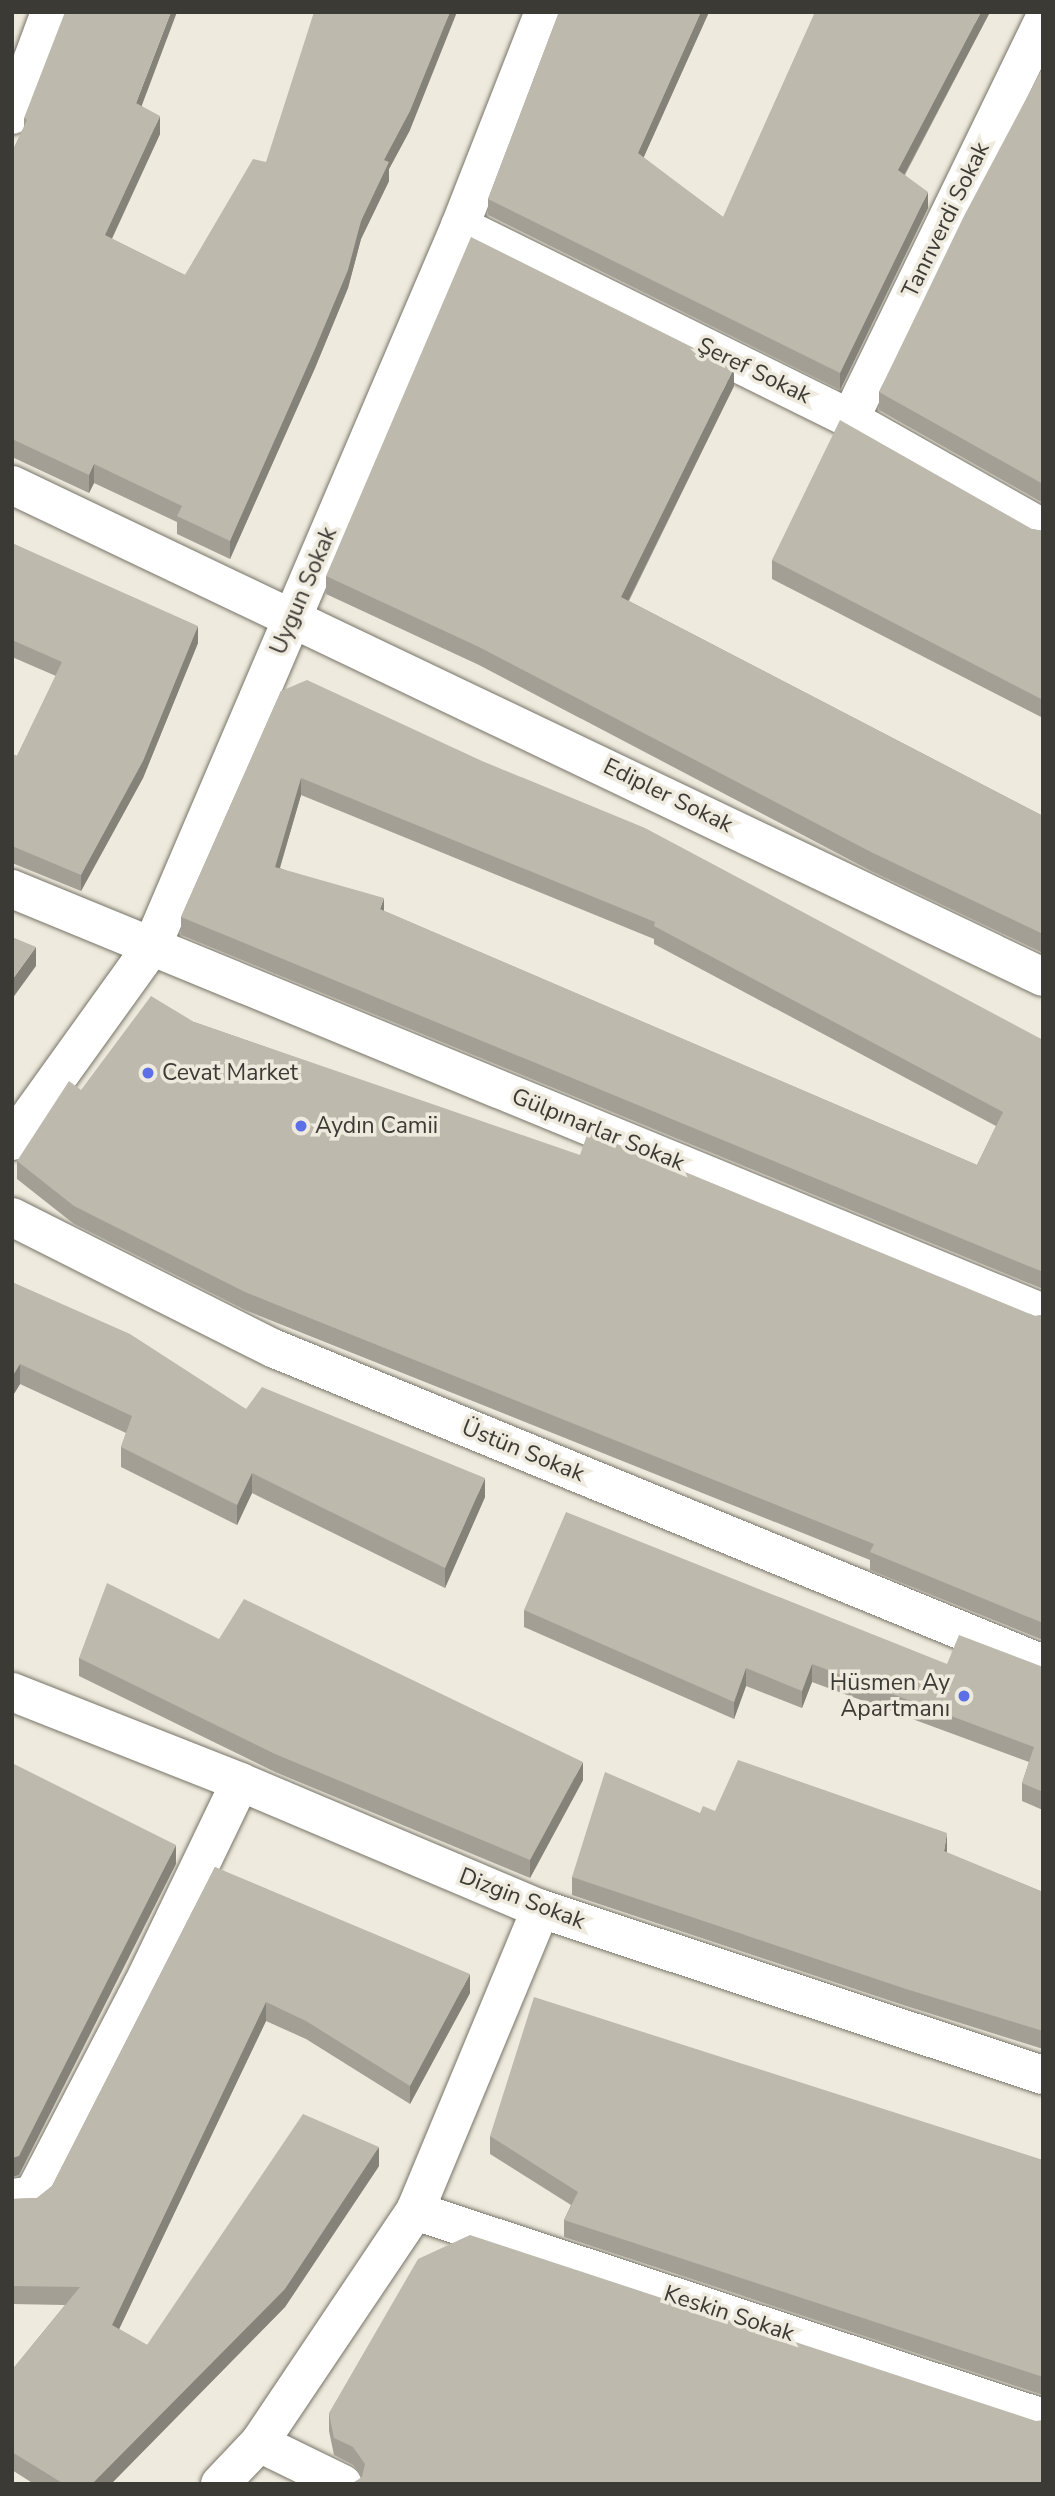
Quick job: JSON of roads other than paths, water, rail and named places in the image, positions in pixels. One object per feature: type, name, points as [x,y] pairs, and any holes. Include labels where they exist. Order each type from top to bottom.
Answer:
[{"type":"street","points":[[12,115],[50,12]]},
{"type":"street","name":"Uygun Sokak","points":[[12,1141],[152,946],[460,226],[544,12]]},
{"type":"street","name":"Tanrıverdi Sokak","points":[[849,419],[1043,22]]},
{"type":"street","name":"Şeref Sokak","points":[[460,226],[849,419],[1043,528]]},
{"type":"street","name":"Edipler Sokak","points":[[12,485],[293,615],[1043,977]]},
{"type":"street","name":"Gülpınarlar Sokak","points":[[12,889],[1043,1313]]},
{"type":"street","name":"Üstün Sokak","points":[[12,1217],[275,1349],[1043,1664]]},
{"type":"street","name":"Dizgin Sokak","points":[[12,1692],[240,1782],[541,1909],[1043,2075]]},
{"type":"street","points":[[12,2197],[33,2195],[142,1986],[240,1782]]},
{"type":"street","points":[[220,2484],[259,2443],[415,2211],[541,1909]]},
{"type":"street","name":"Keskin Sokak","points":[[415,2211],[1043,2418]]},
{"type":"street","points":[[259,2443],[343,2484]]},
{"type":"place","name":"Cevat Market","points":[[148,1073]]},
{"type":"place","name":"Aydın Camii","points":[[301,1126]]},
{"type":"place","name":"Hüsmen Ay Apartmanı","points":[[964,1696]]}]
